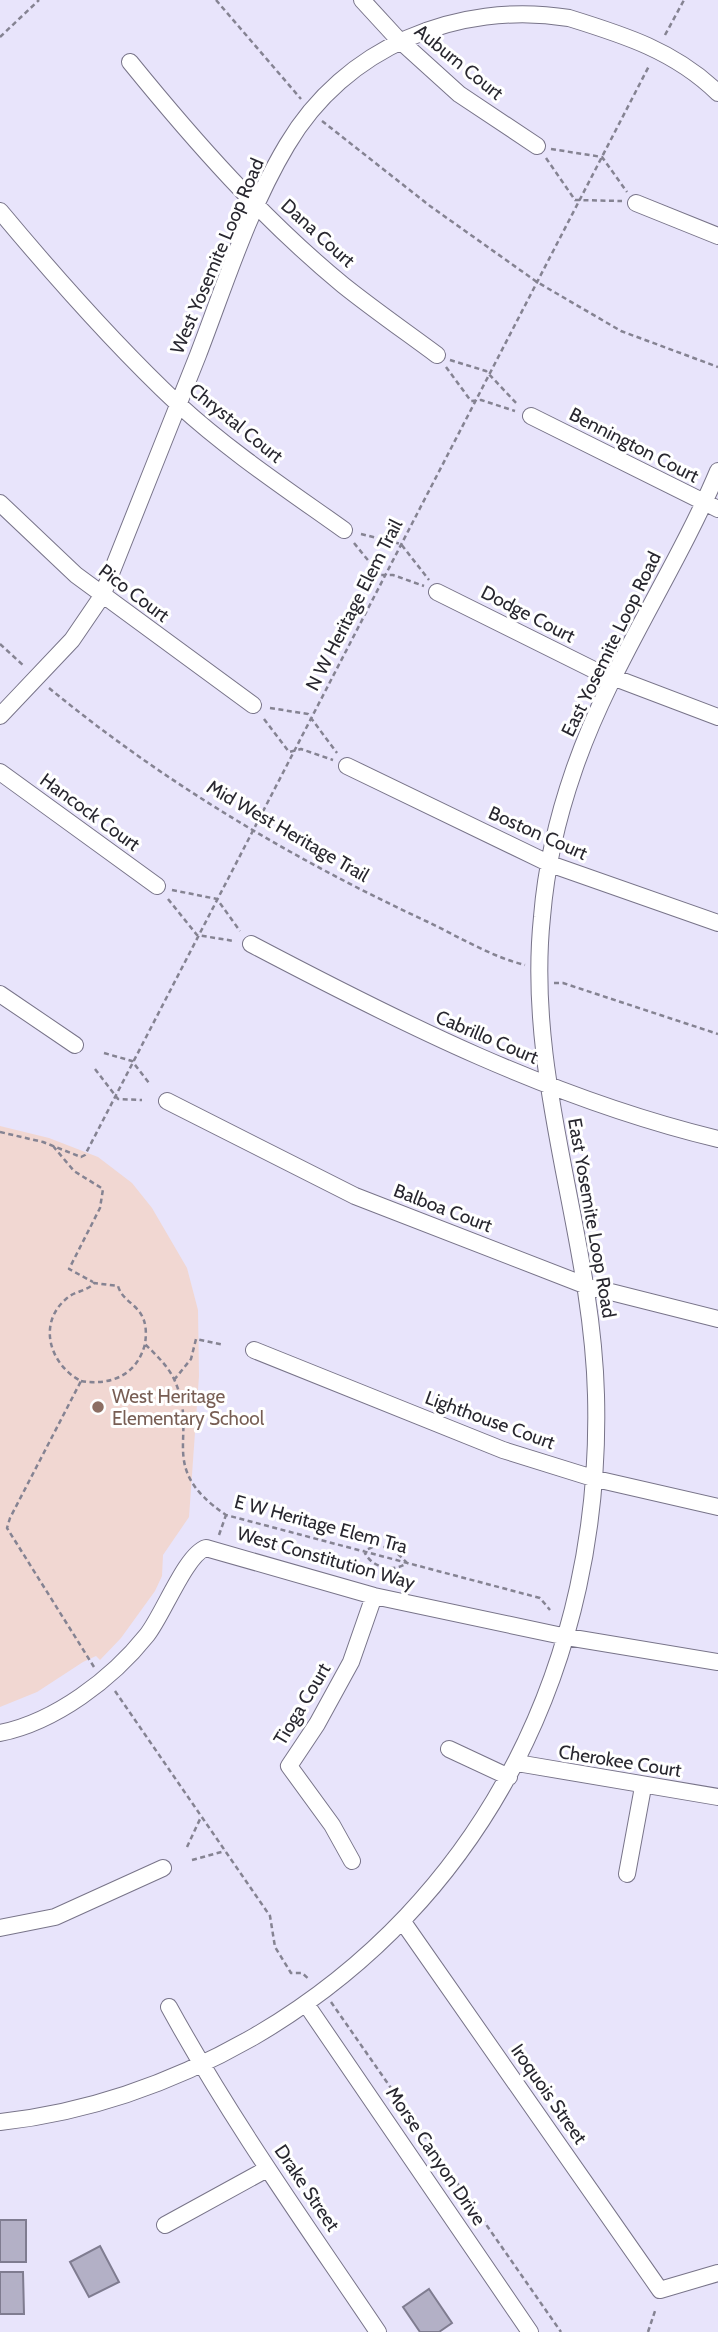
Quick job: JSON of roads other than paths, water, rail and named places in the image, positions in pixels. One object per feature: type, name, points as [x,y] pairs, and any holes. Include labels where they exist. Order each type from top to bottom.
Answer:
[{"type":"street","name":"Auburn Court","points":[[362,0],[396,37],[459,94],[537,146]]},
{"type":"street","name":"West Yosemite Loop Road","points":[[0,716],[72,640],[102,596],[256,205],[286,146],[311,110],[357,65],[396,37],[442,17],[494,7],[557,7],[654,57],[688,67],[718,93]]},
{"type":"street","name":"Dana Court","points":[[130,62],[188,134],[256,205],[342,284],[437,355]]},
{"type":"street","points":[[635,203],[718,236]]},
{"type":"street","name":"Chrystal Court","points":[[0,211],[69,293],[178,404],[258,469],[344,530]]},
{"type":"street","name":"Bennington Court","points":[[531,416],[711,506]]},
{"type":"street","name":"East Yosemite Loop Road","points":[[0,2122],[66,2112],[144,2089],[202,2066],[306,2004],[356,1966],[403,1922],[461,1852],[513,1770],[567,1637],[582,1572],[596,1479],[596,1392],[587,1286],[547,1085],[537,972],[550,864],[573,770],[613,678],[711,506],[718,471]]},
{"type":"street","name":"Pico Court","points":[[0,503],[102,596],[253,705]]},
{"type":"street","name":"Dodge Court","points":[[437,592],[613,678],[718,717]]},
{"type":"street","name":"Boston Court","points":[[347,766],[550,864],[718,923]]},
{"type":"street","name":"Hancock Court","points":[[0,772],[157,886]]},
{"type":"street","name":"Cabrillo Court","points":[[251,944],[401,1023],[547,1085],[718,1139]]},
{"type":"street","points":[[0,994],[75,1045]]},
{"type":"street","name":"Balboa Court","points":[[167,1101],[355,1196],[587,1286],[718,1319]]},
{"type":"street","name":"Lighthouse Court","points":[[254,1350],[503,1450],[596,1479],[718,1507]]},
{"type":"street","name":"West Constitution Way","points":[[0,1733],[64,1707],[124,1660],[162,1615],[194,1554],[206,1548],[215,1548],[374,1596],[567,1637],[718,1662]]},
{"type":"street","name":"Tioga Court","points":[[352,1861],[332,1825],[289,1766],[351,1662],[374,1596]]},
{"type":"street","name":"Cherokee Court","points":[[449,1749],[513,1770],[718,1797]]},
{"type":"street","points":[[628,1874],[643,1787]]},
{"type":"street","points":[[0,1928],[55,1917],[163,1868]]},
{"type":"street","name":"Iroquois Street","points":[[403,1922],[660,2290],[718,2273]]},
{"type":"street","name":"Morse Canyon Drive","points":[[306,2004],[530,2332]]},
{"type":"street","name":"Drake Street","points":[[169,2007],[202,2066],[379,2332]]},
{"type":"street","points":[[165,2225],[268,2168]]},
{"type":"place","name":"West Heritage Elementary School","points":[[98,1407]]}]
